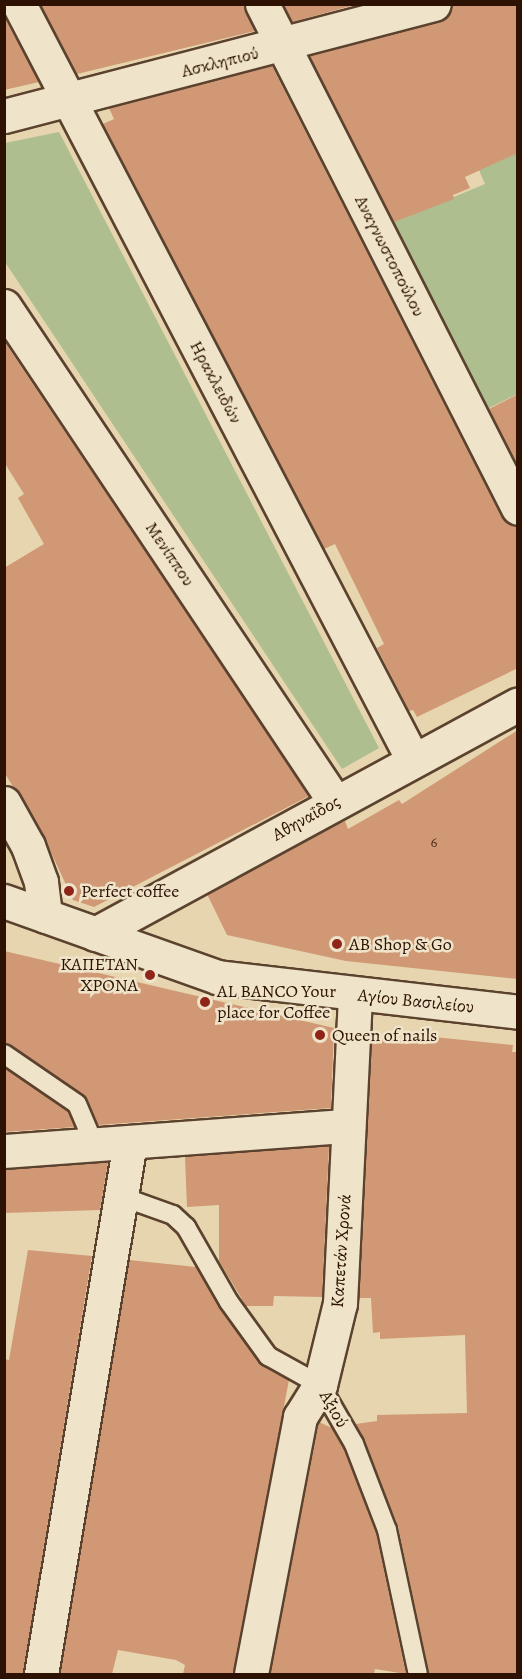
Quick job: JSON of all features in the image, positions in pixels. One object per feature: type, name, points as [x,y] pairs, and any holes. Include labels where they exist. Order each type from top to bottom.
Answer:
[{"type":"street","name":"Ηρακλειδών","points":[[19,4],[413,760]]},
{"type":"street","name":"Αναγνωστοπούλου","points":[[262,4],[518,508]]},
{"type":"street","name":"Ασκληπιού","points":[[4,116],[283,46],[434,4]]},
{"type":"street","name":"Μενίππου","points":[[4,306],[335,802]]},
{"type":"street","name":"Αθηναΐδος","points":[[95,934],[518,704]]},
{"type":"street","points":[[4,803],[34,864],[45,916]]},
{"type":"street","name":"Αγίου Βασιλείου","points":[[4,901],[217,977],[355,995],[518,1012]]},
{"type":"street","name":"Καπετάν Χρονά","points":[[251,1674],[300,1417],[320,1385],[340,1303],[355,995]]},
{"type":"street","points":[[4,1151],[348,1126]]},
{"type":"street","points":[[41,1674],[130,1142]]},
{"type":"lane","points":[[4,1054],[77,1104],[94,1144]]},
{"type":"lane","name":"Αξιού","points":[[120,1196],[173,1215],[186,1227],[229,1302],[268,1356],[320,1385],[354,1444],[387,1530],[418,1674]]},
{"type":"green space","points":[[59,132],[379,748],[342,769],[5,262],[5,143]]},
{"type":"green space","points":[[517,153],[517,394],[485,410],[394,222],[485,184],[479,170]]},
{"type":"building","points":[[40,4],[244,4],[255,31],[77,74]]},
{"type":"building","points":[[283,4],[358,4],[292,22]]},
{"type":"building","points":[[452,4],[518,4],[518,153],[465,177],[470,188],[453,195],[454,199],[394,222],[309,56],[439,22],[448,17]]},
{"type":"building","points":[[4,17],[39,82],[4,90]]},
{"type":"building","points":[[272,66],[501,516],[518,527],[518,668],[417,717],[413,710],[409,711],[377,648],[384,644],[335,544],[324,549],[103,124],[114,119],[109,108]]},
{"type":"building","points":[[4,341],[309,796],[94,907],[73,900],[44,837],[4,772],[4,568],[44,544],[18,498],[24,494],[4,462]]},
{"type":"building","points":[[518,394],[518,466],[489,409]]},
{"type":"building","points":[[518,730],[518,979],[346,961],[227,935],[207,894],[331,827],[345,821],[348,829],[399,800],[402,804]]},
{"type":"building","points":[[4,951],[334,1028],[331,1108],[98,1125],[83,1095],[4,1043]]},
{"type":"building","points":[[414,1035],[513,1045],[512,1052],[518,1052],[518,1674],[429,1674],[398,1526],[356,1424],[377,1421],[377,1415],[467,1413],[465,1335],[380,1339],[380,1332],[373,1333],[371,1298],[359,1298],[372,1037],[413,1042]]},
{"type":"building","points":[[4,1068],[68,1111],[75,1127],[4,1132]]},
{"type":"building","points":[[329,1146],[322,1297],[274,1296],[273,1306],[246,1306],[219,1261],[219,1205],[187,1207],[185,1157]]},
{"type":"building","points":[[108,1162],[100,1210],[4,1213],[4,1170]]},
{"type":"building","points":[[28,1250],[92,1256],[23,1674],[4,1674],[4,1359],[9,1360]]},
{"type":"building","points":[[129,1260],[196,1267],[259,1363],[289,1380],[233,1674],[183,1674],[185,1665],[176,1660],[118,1650],[112,1674],[60,1674]]},
{"type":"building","points":[[319,1422],[332,1428],[344,1449],[376,1533],[406,1674],[375,1669],[374,1674],[270,1674]]},
{"type":"place","name":"Perfect coffee","points":[[69,891]]},
{"type":"place","name":"AB Shop & Go","points":[[337,944]]},
{"type":"place","name":"ΚΑΠΕΤΑΝ ΧΡΟΝΑ","points":[[150,975]]},
{"type":"place","name":"AL BANCO Your place for Coffee","points":[[205,1002]]},
{"type":"place","name":"Queen of nails","points":[[320,1035]]}]
